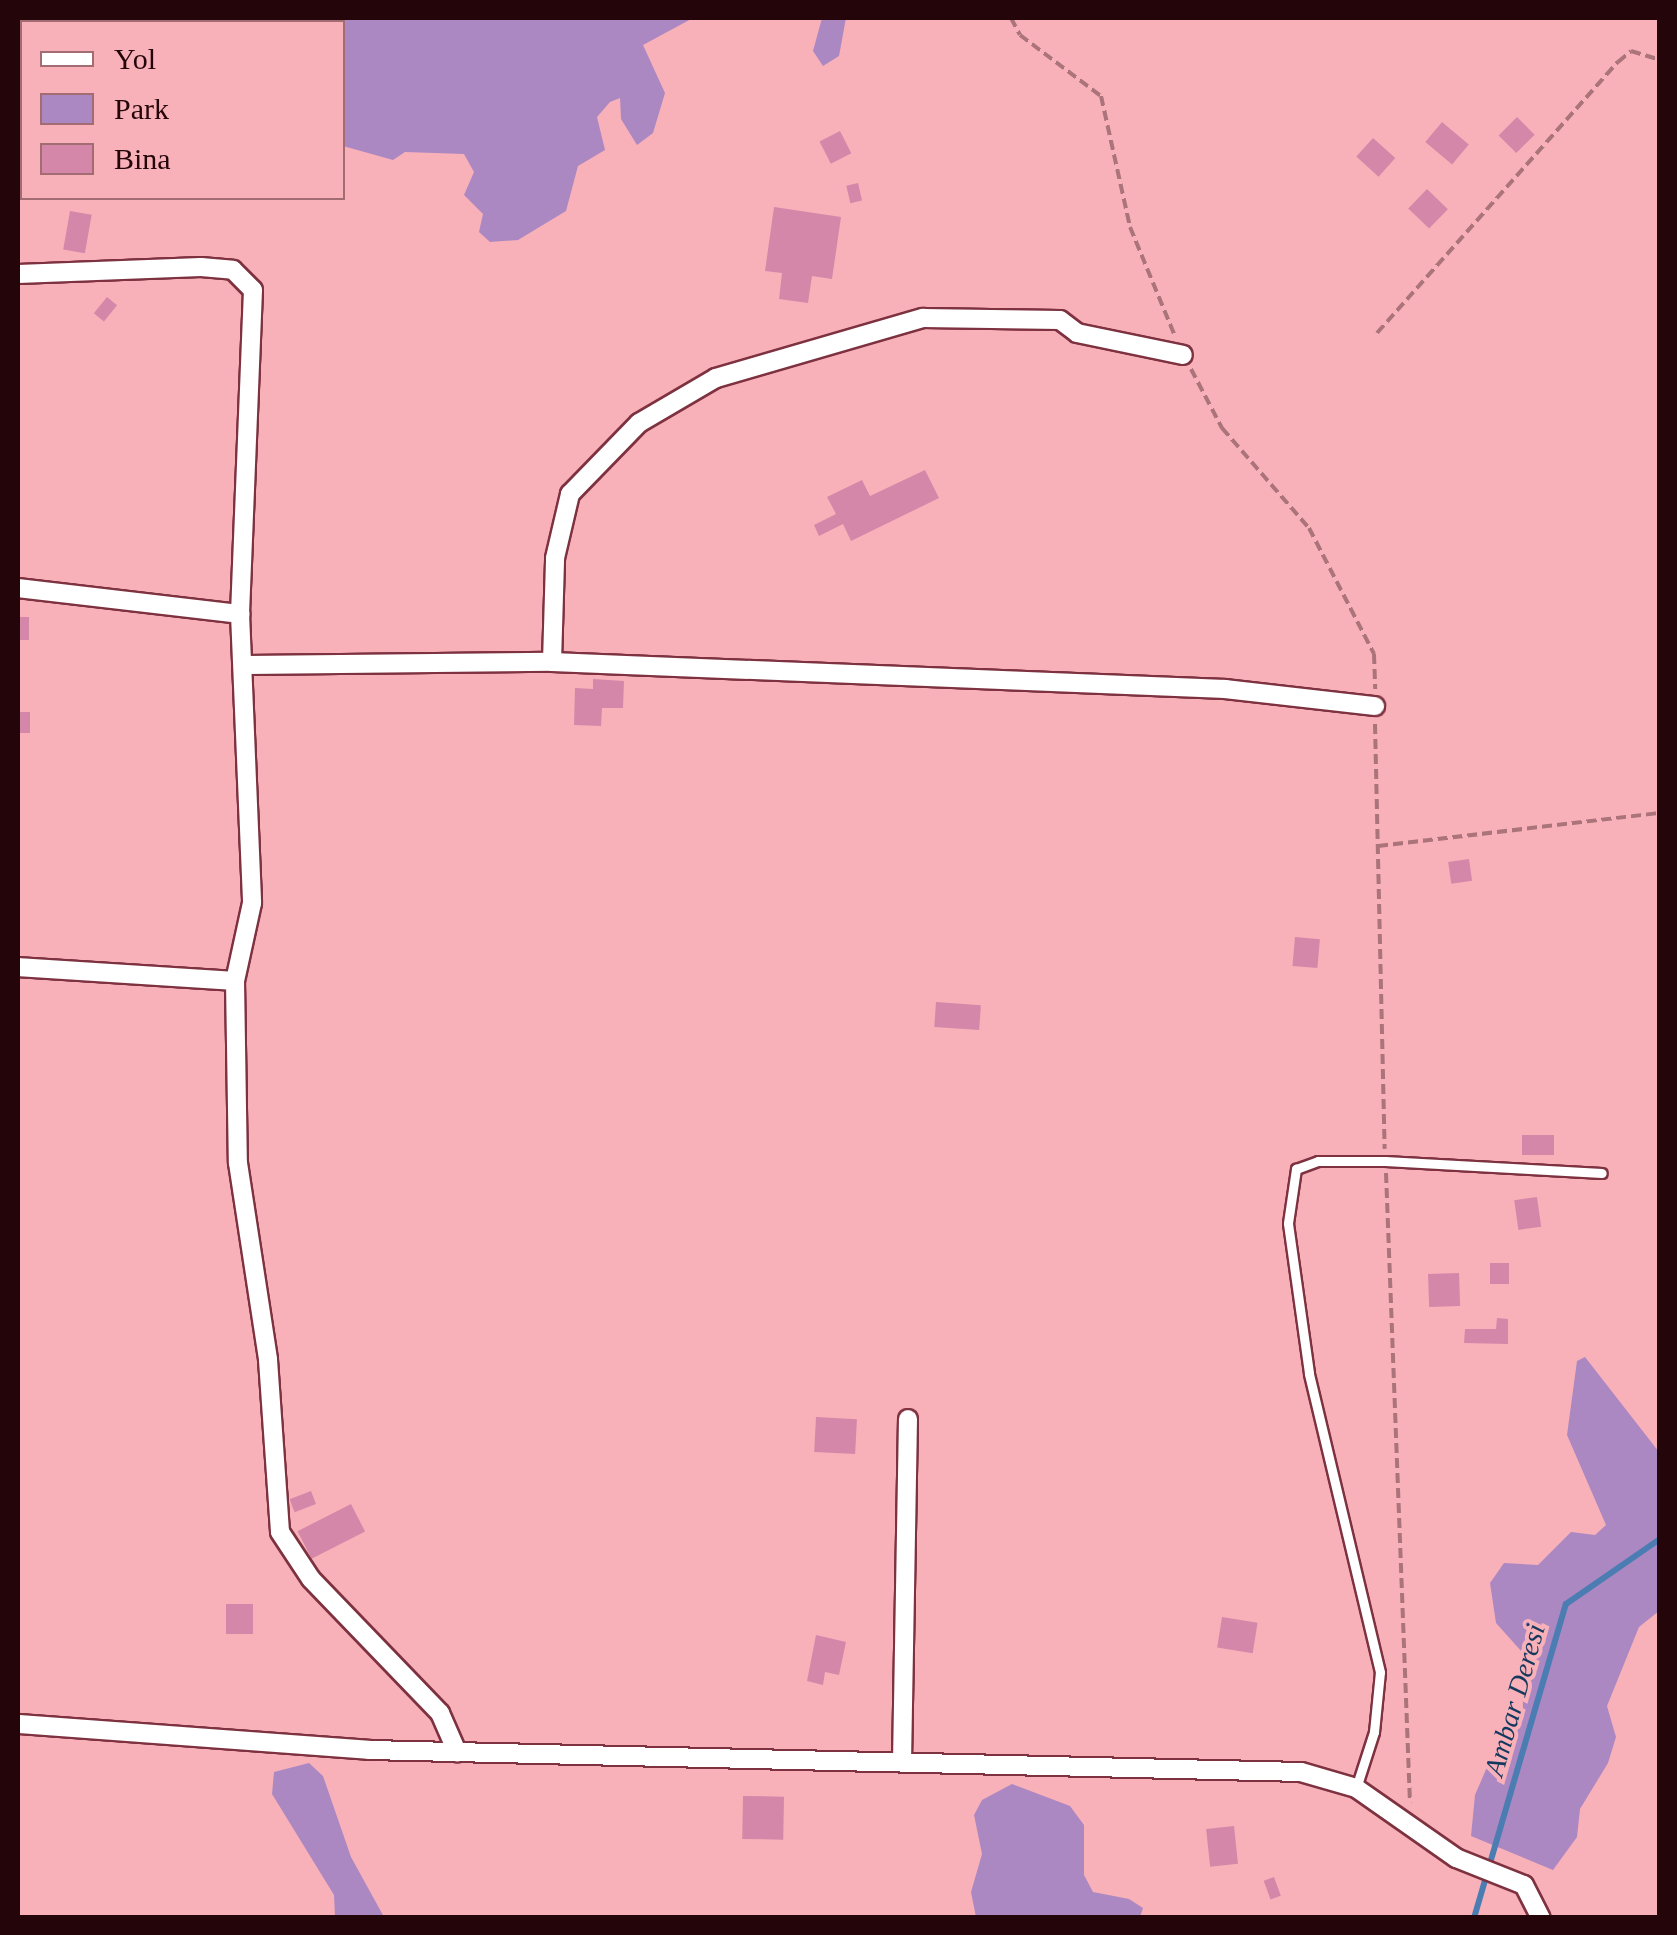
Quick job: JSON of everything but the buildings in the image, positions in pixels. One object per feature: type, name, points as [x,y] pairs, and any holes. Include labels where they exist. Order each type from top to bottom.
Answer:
[{"type":"street","points":[[18,274],[200,267],[234,270],[254,290],[240,614],[247,664],[252,903],[234,981],[238,1163],[268,1360],[280,1532],[311,1580],[440,1713],[457,1752]]},
{"type":"street","points":[[552,662],[555,558],[570,494],[638,423],[716,378],[924,318],[1060,320],[1076,333],[1183,355]]},
{"type":"street","points":[[18,588],[240,614]]},
{"type":"street","points":[[247,664],[552,662],[1225,689],[1375,706]]},
{"type":"street","points":[[18,967],[234,981]]},
{"type":"street","points":[[902,1762],[908,1419]]},
{"type":"street","points":[[18,1724],[457,1752],[1300,1772],[1356,1788],[1411,1829],[1475,1866],[1524,1885],[1541,1918]]},
{"type":"lane","points":[[1356,1788],[1374,1732],[1380,1672],[1308,1373],[1288,1190],[1296,1169],[1318,1160],[1602,1172]]},
{"type":"path","points":[[1012,18],[1020,35],[1100,96],[1130,228],[1183,355],[1222,428],[1309,528],[1374,654],[1386,1161],[1411,1829]]},
{"type":"path","points":[[1377,333],[1618,62],[1632,51],[1660,60]]},
{"type":"path","points":[[1378,846],[1660,812]]},
{"type":"green space","points":[[18,18],[693,18],[643,45],[665,93],[653,133],[637,145],[621,119],[620,98],[610,102],[597,117],[605,150],[578,166],[566,211],[518,240],[490,242],[479,232],[483,214],[464,195],[474,172],[464,154],[405,152],[393,160],[345,147],[345,20],[20,20],[18,139]]},
{"type":"green space","points":[[822,18],[846,18],[839,56],[823,66],[813,51]]},
{"type":"green space","points":[[1585,1357],[1659,1452],[1659,1611],[1639,1627],[1607,1706],[1616,1737],[1608,1763],[1580,1809],[1577,1837],[1553,1870],[1471,1836],[1475,1795],[1497,1744],[1523,1713],[1522,1652],[1496,1623],[1490,1583],[1504,1563],[1538,1565],[1571,1532],[1595,1535],[1606,1525],[1567,1435],[1577,1361]]},
{"type":"green space","points":[[309,1763],[323,1776],[351,1857],[384,1917],[335,1917],[334,1895],[272,1794],[274,1772]]},
{"type":"green space","points":[[1012,1784],[1070,1806],[1084,1825],[1084,1875],[1093,1892],[1129,1899],[1143,1908],[1140,1917],[976,1917],[971,1892],[982,1854],[974,1815],[982,1800]]},
{"type":"waterway","name":"Ambar Deresi","points":[[1474,1918],[1566,1604],[1660,1539]]}]
